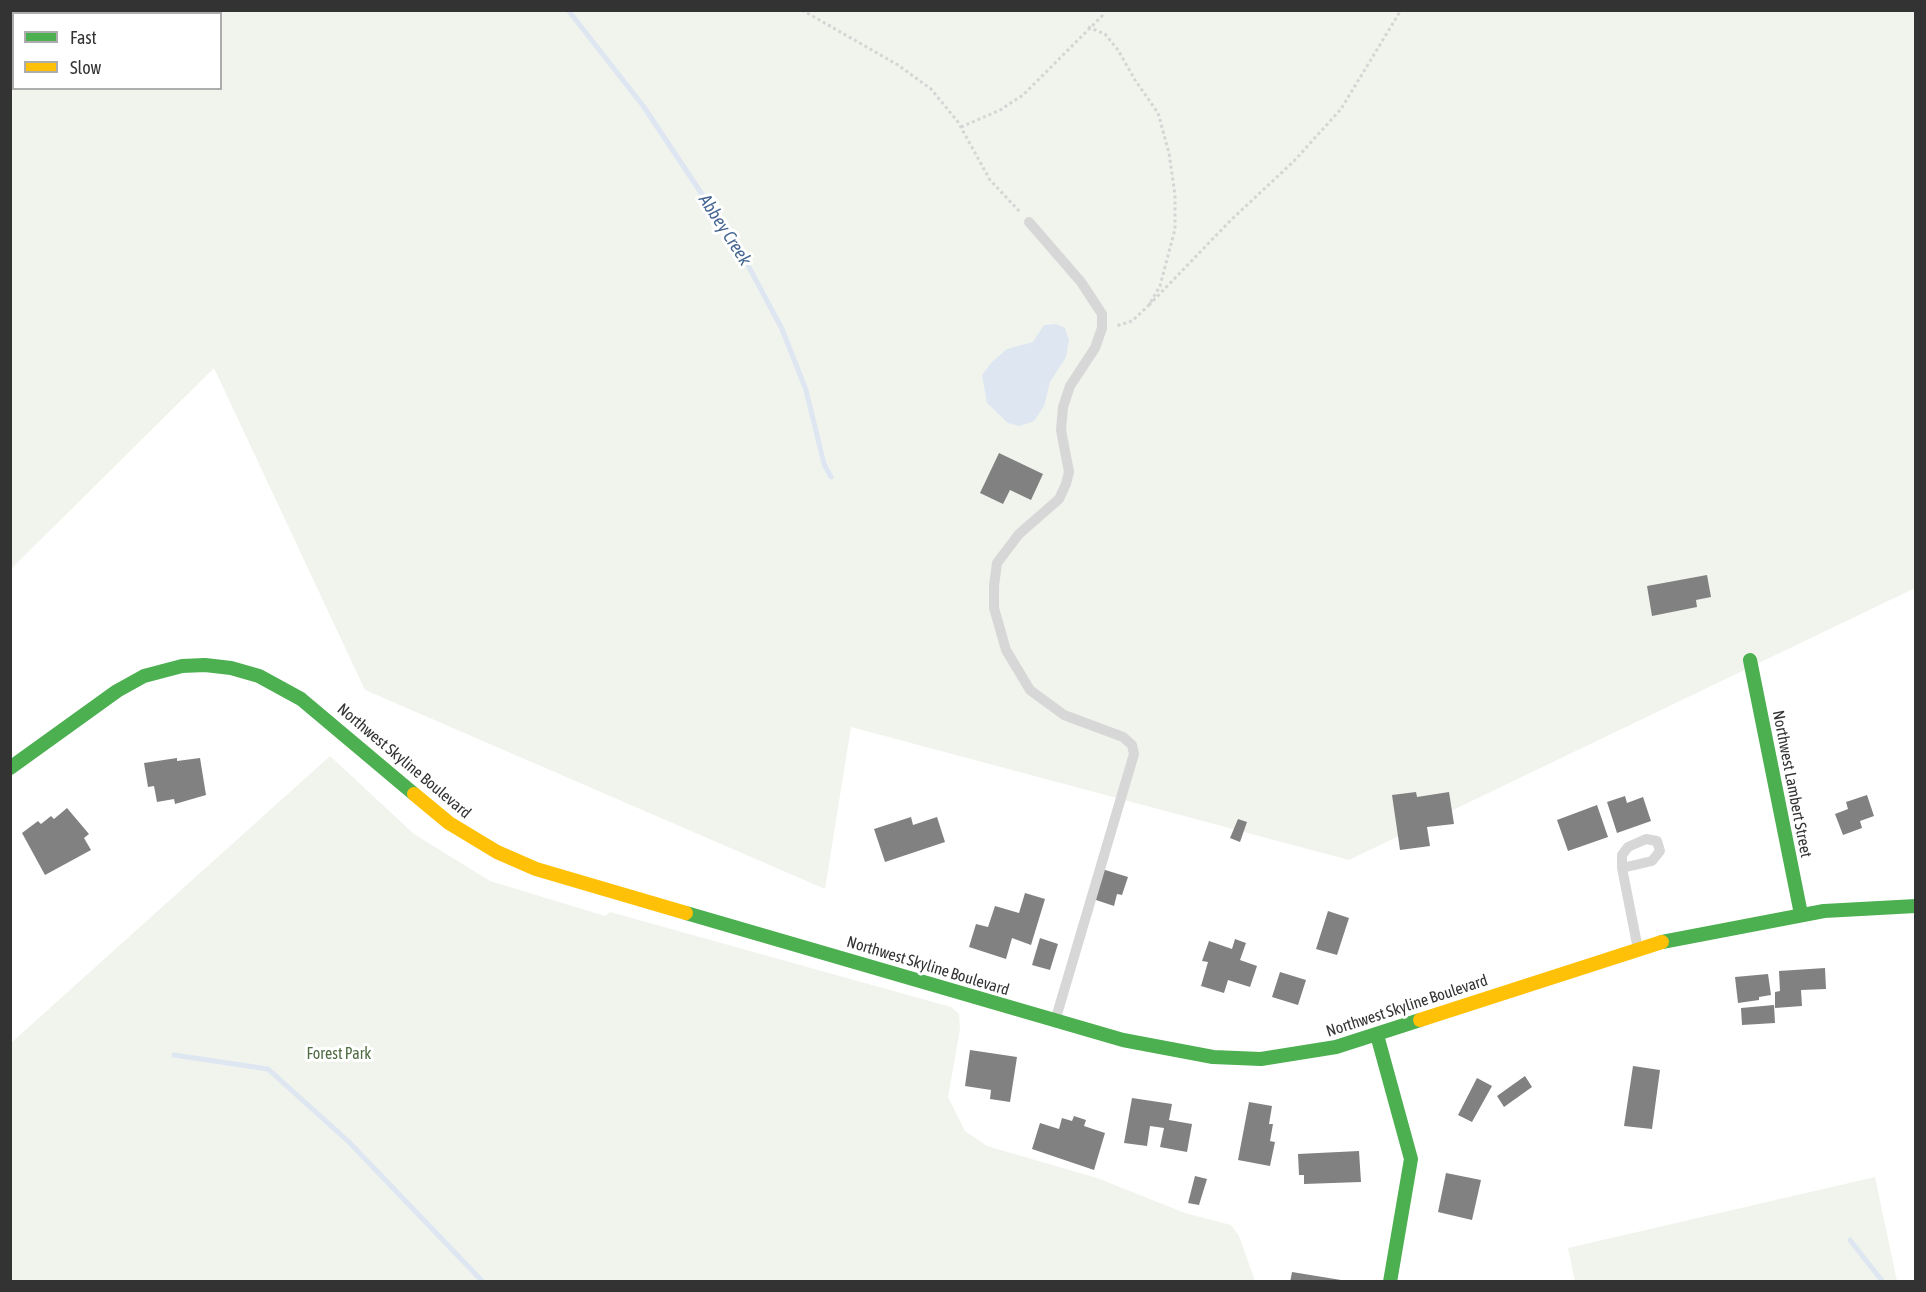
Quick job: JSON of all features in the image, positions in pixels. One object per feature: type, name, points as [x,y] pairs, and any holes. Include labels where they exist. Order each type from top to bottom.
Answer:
[{"type":"main road","name":"Northwest Lambert Street","points":[[1750,660],[1801,915]]},
{"type":"main road","name":"Northwest Skyline Boulevard","points":[[10,768],[117,692],[144,676],[182,666],[206,664],[231,668],[259,676],[301,699],[449,823],[497,852],[536,869],[1055,1022],[1169,1050],[1261,1059],[1336,1047],[1638,949],[1705,932],[1801,915],[1916,906]]},
{"type":"main road","points":[[1377,1035],[1411,1160],[1390,1281]]},
{"type":"lane","points":[[1029,222],[1081,282],[1102,314],[1102,328],[1095,348],[1070,386],[1063,407],[1061,430],[1069,472],[1066,484],[1059,499],[1019,534],[998,563],[994,586],[994,608],[1006,650],[1030,690],[1064,715],[1124,737],[1132,745],[1134,754],[1055,1022]]},
{"type":"lane","points":[[1622,868],[1638,949]]},
{"type":"path","points":[[802,10],[898,65],[931,89],[961,127],[990,180],[1029,222]]},
{"type":"path","points":[[961,127],[1000,110],[1023,95],[1088,27],[1102,16],[1104,10]]},
{"type":"path","points":[[1102,328],[1132,321],[1231,220],[1294,161],[1341,109],[1401,10]]},
{"type":"path","points":[[1088,27],[1104,34],[1118,50],[1158,113],[1169,153],[1175,195],[1174,229],[1160,286],[1149,305]]},
{"type":"green space","points":[[11,11],[1915,11],[1915,588],[1349,860],[851,727],[825,889],[365,690],[214,368],[11,569]]},
{"type":"green space","name":"Forest Park","points":[[330,756],[414,834],[490,881],[605,916],[610,912],[951,1007],[959,1014],[960,1029],[948,1097],[965,1131],[987,1146],[1097,1178],[1185,1213],[1231,1225],[1239,1236],[1255,1281],[11,1281],[11,1043]]},
{"type":"green space","points":[[1875,1177],[1897,1281],[1575,1281],[1568,1248]]},
{"type":"shaded area","points":[[1056,324],[1065,328],[1069,340],[1066,357],[1050,382],[1044,406],[1034,421],[1019,426],[1008,423],[987,403],[982,375],[992,362],[1007,349],[1033,342],[1044,325]]},
{"type":"building","points":[[999,453],[1043,474],[1031,500],[1010,490],[1003,504],[980,493]]},
{"type":"building","points":[[1707,575],[1711,597],[1696,600],[1697,607],[1652,616],[1647,586]]},
{"type":"building","points":[[177,758],[177,761],[200,758],[206,795],[175,804],[174,799],[157,802],[154,786],[148,787],[144,763]]},
{"type":"building","points":[[1416,792],[1417,797],[1449,792],[1454,824],[1427,827],[1430,846],[1400,850],[1392,795]]},
{"type":"building","points":[[1867,795],[1874,816],[1860,821],[1862,828],[1843,835],[1835,814],[1848,809],[1846,802]]},
{"type":"building","points":[[1625,796],[1627,803],[1643,797],[1651,821],[1617,833],[1607,802]]},
{"type":"building","points":[[1597,805],[1608,837],[1568,851],[1557,820]]},
{"type":"building","points":[[67,808],[89,834],[84,838],[91,850],[45,875],[22,833],[38,821],[41,824],[51,816],[54,819]]},
{"type":"building","points":[[911,817],[913,825],[937,817],[945,842],[885,862],[874,829]]},
{"type":"building","points":[[1238,819],[1247,822],[1240,842],[1230,838]]},
{"type":"building","points":[[1102,869],[1128,877],[1122,895],[1117,894],[1114,906],[1093,899]]},
{"type":"building","points":[[1025,893],[1045,899],[1031,945],[1012,938],[1006,959],[969,947],[976,924],[988,927],[995,906],[1019,913]]},
{"type":"building","points":[[1328,911],[1349,918],[1337,955],[1316,949]]},
{"type":"building","points":[[1040,938],[1058,944],[1050,970],[1032,965]]},
{"type":"building","points":[[1235,939],[1246,943],[1240,960],[1257,966],[1250,987],[1228,980],[1224,993],[1201,986],[1208,962],[1202,961],[1209,941],[1232,949]]},
{"type":"building","points":[[1825,968],[1826,989],[1801,990],[1802,1006],[1775,1008],[1775,992],[1780,991],[1779,971]]},
{"type":"building","points":[[1280,972],[1306,980],[1298,1005],[1272,997]]},
{"type":"building","points":[[1768,974],[1771,995],[1759,997],[1759,1000],[1738,1003],[1735,977]]},
{"type":"building","points":[[1774,1005],[1775,1023],[1742,1025],[1741,1008]]},
{"type":"building","points":[[970,1050],[1017,1057],[1010,1102],[990,1099],[991,1090],[965,1086]]},
{"type":"building","points":[[1633,1066],[1660,1070],[1652,1129],[1624,1126]]},
{"type":"building","points":[[1525,1076],[1532,1087],[1504,1107],[1497,1096]]},
{"type":"building","points":[[1477,1078],[1492,1086],[1472,1122],[1458,1115]]},
{"type":"building","points":[[1132,1098],[1172,1104],[1169,1120],[1192,1124],[1187,1152],[1160,1147],[1164,1128],[1150,1126],[1147,1146],[1124,1143]]},
{"type":"building","points":[[1249,1102],[1272,1106],[1269,1124],[1273,1124],[1270,1141],[1275,1142],[1270,1166],[1238,1160]]},
{"type":"building","points":[[1074,1116],[1086,1120],[1084,1126],[1105,1133],[1094,1170],[1032,1149],[1040,1123],[1059,1129],[1062,1118],[1072,1121]]},
{"type":"building","points":[[1359,1151],[1361,1182],[1304,1184],[1304,1175],[1299,1175],[1298,1154]]},
{"type":"building","points":[[1446,1173],[1481,1180],[1472,1220],[1438,1212]]},
{"type":"building","points":[[1195,1176],[1207,1179],[1199,1205],[1188,1203]]},
{"type":"building","points":[[1292,1272],[1341,1280],[1341,1282],[1290,1282]]},
{"type":"waterway","name":"Abbey Creek","points":[[568,10],[644,107],[743,256],[782,329],[806,390],[824,464],[831,477]]},
{"type":"waterway","points":[[174,1055],[268,1069],[349,1142],[483,1282]]},
{"type":"waterway","points":[[1850,1240],[1883,1282]]},
{"type":"traffic: fast","points":[[1750,660],[1801,914]]},
{"type":"traffic: fast","points":[[10,768],[117,691],[144,676],[182,666],[205,665],[231,668],[259,676],[301,699],[414,794]]},
{"type":"traffic: fast","points":[[1662,942],[1824,911],[1916,906]]},
{"type":"traffic: fast","points":[[686,913],[1123,1040],[1213,1057],[1261,1059],[1336,1047],[1420,1020]]},
{"type":"traffic: fast","points":[[1377,1035],[1411,1159],[1390,1282]]},
{"type":"traffic: slow","points":[[414,794],[449,823],[497,852],[536,869],[686,913]]},
{"type":"traffic: slow","points":[[1420,1020],[1662,942]]}]
